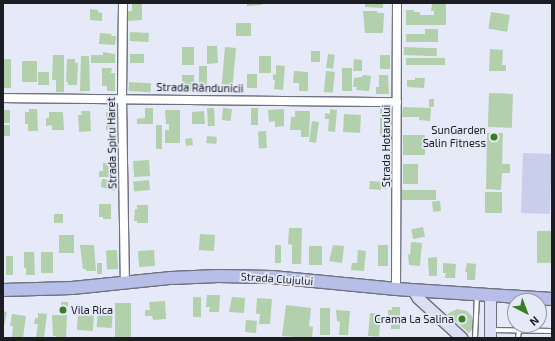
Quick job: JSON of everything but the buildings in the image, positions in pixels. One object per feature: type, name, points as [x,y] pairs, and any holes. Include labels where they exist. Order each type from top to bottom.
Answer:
[{"type":"main road","name":"Strada Clujului","points":[[3,290],[46,290],[125,284],[188,276],[218,276],[272,277],[396,289],[552,299]]},
{"type":"street","name":"Strada Spiru Haret","points":[[123,3],[122,98],[125,284]]},
{"type":"street","name":"Strada Hotarului","points":[[396,289],[397,3]]},
{"type":"street","name":"Strada Rândunicii","points":[[3,98],[122,98],[397,102]]},
{"type":"street","points":[[413,290],[418,298],[462,338]]},
{"type":"street","points":[[490,296],[490,334]]},
{"type":"lane","points":[[475,338],[478,295]]},
{"type":"lane","points":[[490,334],[507,332]]},
{"type":"shaded area","points":[[523,153],[552,154],[550,214],[521,213]]},
{"type":"place","name":"SunGarden Salin Fitness","points":[[494,137]]},
{"type":"place","name":"Vila Rica","points":[[63,310]]},
{"type":"place","name":"Crama La Salina","points":[[462,319]]}]
